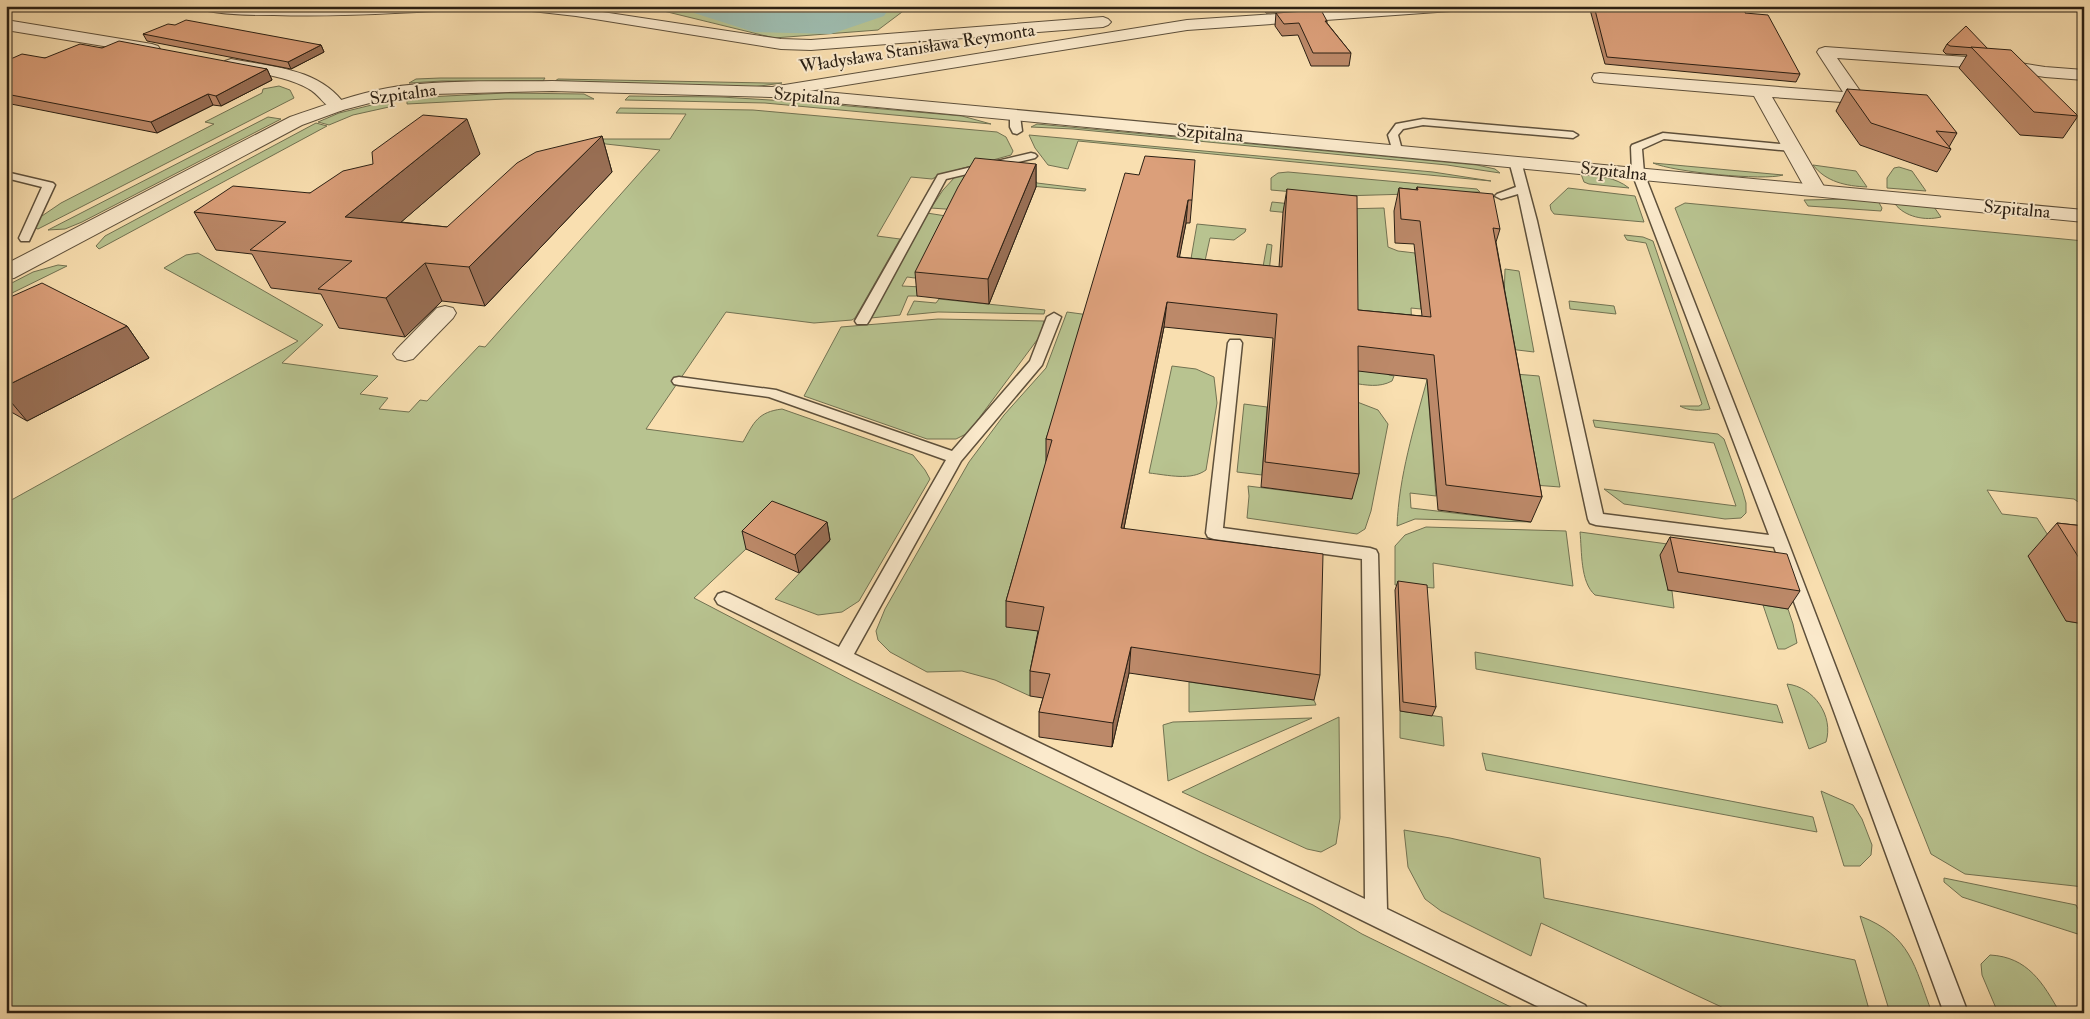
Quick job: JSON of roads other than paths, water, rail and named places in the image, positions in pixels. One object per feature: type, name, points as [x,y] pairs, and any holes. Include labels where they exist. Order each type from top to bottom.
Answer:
[{"type":"street","points":[[203,6],[245,11],[312,13],[455,6]]},
{"type":"street","name":"Władysława Stanisława Reymonta","points":[[523,6],[576,12],[781,44],[810,45],[1115,21],[1187,25]]},
{"type":"street","name":"Władysława Stanisława Reymonta","points":[[772,92],[1187,25],[1466,6]]},
{"type":"street","points":[[6,25],[171,52]]},
{"type":"street","points":[[1600,78],[1856,98],[1825,52],[1995,64],[2045,72],[2084,75]]},
{"type":"street","points":[[218,61],[309,80],[323,89],[337,106]]},
{"type":"street","name":"Szpitalna","points":[[6,273],[59,247],[296,121],[337,106],[401,91],[450,88],[552,86],[772,92],[1016,124],[1396,150],[2084,216]]},
{"type":"street","points":[[1760,91],[1816,190]]},
{"type":"street","points":[[405,354],[445,313]]},
{"type":"lane","points":[[1396,150],[1393,135],[1400,126],[1423,122],[1573,135]]},
{"type":"lane","points":[[1792,148],[1663,136],[1636,147],[1638,173],[1780,542],[1956,1013]]},
{"type":"lane","points":[[862,321],[942,177],[1031,156]]},
{"type":"lane","points":[[1515,161],[1531,222],[1596,519],[1780,542]]},
{"type":"lane","points":[[6,175],[49,185],[25,238]]},
{"type":"lane","points":[[1501,196],[1522,189]]},
{"type":"lane","points":[[843,657],[955,458],[1037,362],[1054,317]]},
{"type":"lane","points":[[1235,343],[1214,532],[1370,554],[1376,917]]},
{"type":"lane","points":[[679,381],[771,393],[955,458]]},
{"type":"lane","points":[[724,599],[1577,1013]]},
{"type":"waterway","points":[[706,6],[754,21],[831,23],[872,9],[874,6]]}]
